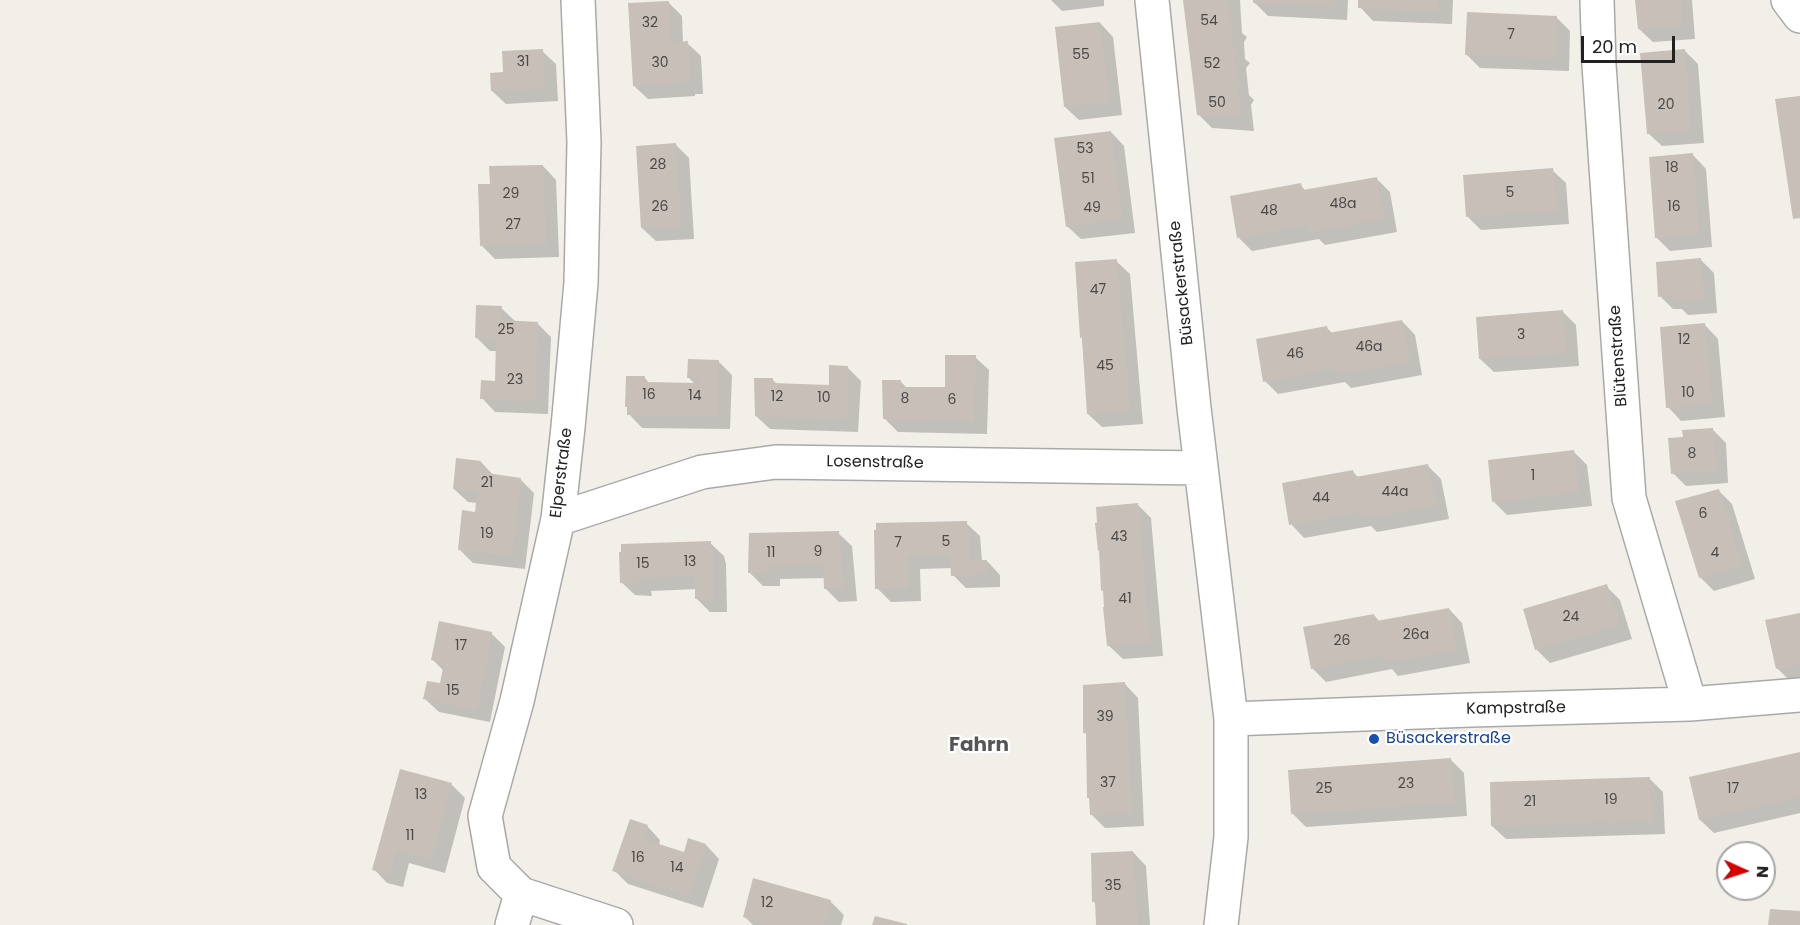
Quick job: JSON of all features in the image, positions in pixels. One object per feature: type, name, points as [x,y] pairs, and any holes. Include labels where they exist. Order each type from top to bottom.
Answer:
[{"type":"street","name":"Elperstraße","points":[[521,894],[494,867],[485,816],[517,701],[558,519],[581,283],[584,142],[579,0]]},
{"type":"street","name":"Büsackerstraße","points":[[1152,0],[1201,468],[1231,719],[1231,837],[1221,925]]},
{"type":"street","name":"Blütenstraße","points":[[1597,0],[1599,65],[1629,498],[1690,705]]},
{"type":"street","points":[[1788,0],[1800,16]]},
{"type":"street","name":"Losenstraße","points":[[558,519],[702,472],[776,462],[1201,468]]},
{"type":"street","name":"Kampstraße","points":[[1231,719],[1690,705],[1800,694]]},
{"type":"street","points":[[512,925],[521,894],[616,925]]},
{"type":"building","points":[[1183,0],[1228,0],[1230,19],[1234,22],[1231,28],[1232,45],[1237,48],[1234,54],[1236,82],[1241,85],[1238,91],[1241,118],[1197,115]]},
{"type":"building","points":[[1253,0],[1335,0],[1334,7],[1253,3]]},
{"type":"building","points":[[1358,0],[1439,0],[1439,12],[1358,8]]},
{"type":"building","points":[[1635,0],[1681,0],[1682,26],[1638,29]]},
{"type":"building","points":[[669,1],[671,43],[688,41],[690,81],[633,86],[628,3]]},
{"type":"building","points":[[1467,12],[1557,16],[1556,58],[1465,55]]},
{"type":"building","points":[[1100,22],[1109,102],[1064,107],[1055,27]]},
{"type":"building","points":[[543,49],[545,88],[491,91],[490,73],[503,72],[502,51]]},
{"type":"building","points":[[1685,49],[1691,130],[1647,134],[1640,53]]},
{"type":"building","points":[[1800,96],[1800,218],[1793,219],[1775,99]]},
{"type":"building","points":[[1111,131],[1122,219],[1066,227],[1054,138]]},
{"type":"building","points":[[676,143],[681,226],[641,228],[636,146]]},
{"type":"building","points":[[1693,153],[1699,234],[1655,238],[1649,157]]},
{"type":"building","points":[[543,165],[546,244],[480,246],[478,184],[490,184],[489,166]]},
{"type":"building","points":[[1553,168],[1557,211],[1466,217],[1463,175]]},
{"type":"building","points":[[1377,177],[1384,219],[1310,232],[1309,225],[1237,238],[1230,196],[1301,183],[1303,190]]},
{"type":"building","points":[[1701,258],[1704,300],[1673,302],[1673,295],[1658,297],[1656,262]]},
{"type":"building","points":[[1117,259],[1123,334],[1080,338],[1075,262]]},
{"type":"building","points":[[476,305],[502,306],[501,320],[538,322],[535,401],[480,399],[481,380],[495,381],[496,339],[475,338]]},
{"type":"building","points":[[1563,310],[1567,353],[1479,359],[1476,317]]},
{"type":"building","points":[[1402,320],[1410,362],[1336,375],[1334,368],[1263,382],[1256,339],[1327,326],[1328,333]]},
{"type":"building","points":[[1705,323],[1712,404],[1666,408],[1660,327]]},
{"type":"building","points":[[1124,335],[1130,411],[1087,414],[1082,339]]},
{"type":"building","points":[[945,355],[976,355],[974,421],[883,419],[882,380],[901,380],[901,387],[945,387]]},
{"type":"building","points":[[688,359],[719,360],[717,416],[627,415],[626,376],[645,376],[644,382],[700,383],[700,378],[687,378]]},
{"type":"building","points":[[829,365],[848,366],[845,419],[755,416],[754,378],[773,378],[773,383],[829,385]]},
{"type":"building","points":[[1713,428],[1716,470],[1671,474],[1668,438],[1683,437],[1682,430]]},
{"type":"building","points":[[1574,450],[1579,492],[1492,502],[1488,460]]},
{"type":"building","points":[[456,458],[481,461],[480,472],[521,478],[512,556],[458,550],[462,510],[475,512],[477,492],[453,489]]},
{"type":"building","points":[[1428,464],[1436,506],[1362,519],[1361,512],[1289,525],[1282,483],[1353,470],[1355,477]]},
{"type":"building","points":[[1719,489],[1742,566],[1699,578],[1675,501]]},
{"type":"building","points":[[1138,503],[1150,643],[1107,646],[1095,523],[1097,523],[1096,507]]},
{"type":"building","points":[[967,521],[969,560],[987,560],[987,574],[951,576],[950,555],[907,556],[908,588],[875,589],[874,530],[876,530],[876,523]]},
{"type":"building","points":[[839,531],[844,588],[824,589],[823,565],[767,567],[767,573],[748,573],[749,533]]},
{"type":"building","points":[[711,541],[714,599],[695,599],[695,575],[638,578],[639,583],[620,583],[621,544]]},
{"type":"building","points":[[1607,584],[1619,625],[1535,650],[1523,609]]},
{"type":"building","points":[[1449,608],[1457,650],[1383,663],[1382,656],[1311,669],[1303,627],[1374,614],[1376,621]]},
{"type":"building","points":[[1800,613],[1800,664],[1776,669],[1765,620]]},
{"type":"building","points":[[439,621],[492,632],[477,710],[423,699],[427,681],[440,683],[444,663],[431,660]]},
{"type":"building","points":[[1125,682],[1132,813],[1090,815],[1089,798],[1087,798],[1086,733],[1083,733],[1083,685]]},
{"type":"building","points":[[1800,752],[1800,797],[1699,820],[1689,777]]},
{"type":"building","points":[[1451,758],[1454,803],[1291,814],[1288,770]]},
{"type":"building","points":[[400,769],[452,783],[431,860],[396,850],[390,875],[372,870]]},
{"type":"building","points":[[1650,777],[1652,821],[1613,823],[1612,828],[1611,822],[1491,826],[1490,782]]},
{"type":"building","points":[[630,819],[648,825],[643,839],[684,852],[688,838],[706,844],[689,896],[612,871]]},
{"type":"building","points":[[1133,851],[1138,925],[1096,925],[1095,901],[1092,902],[1091,853]]},
{"type":"building","points":[[753,878],[831,900],[824,925],[771,925],[743,917]]},
{"type":"building","points":[[1770,909],[1800,911],[1800,925],[1768,925]]},
{"type":"building","points":[[875,916],[907,924],[907,925],[872,925]]},
{"type":"place","name":"Büsackerstraße","points":[[1374,739]]},
{"type":"district","name":"Fahrn","points":[[979,746]]}]
